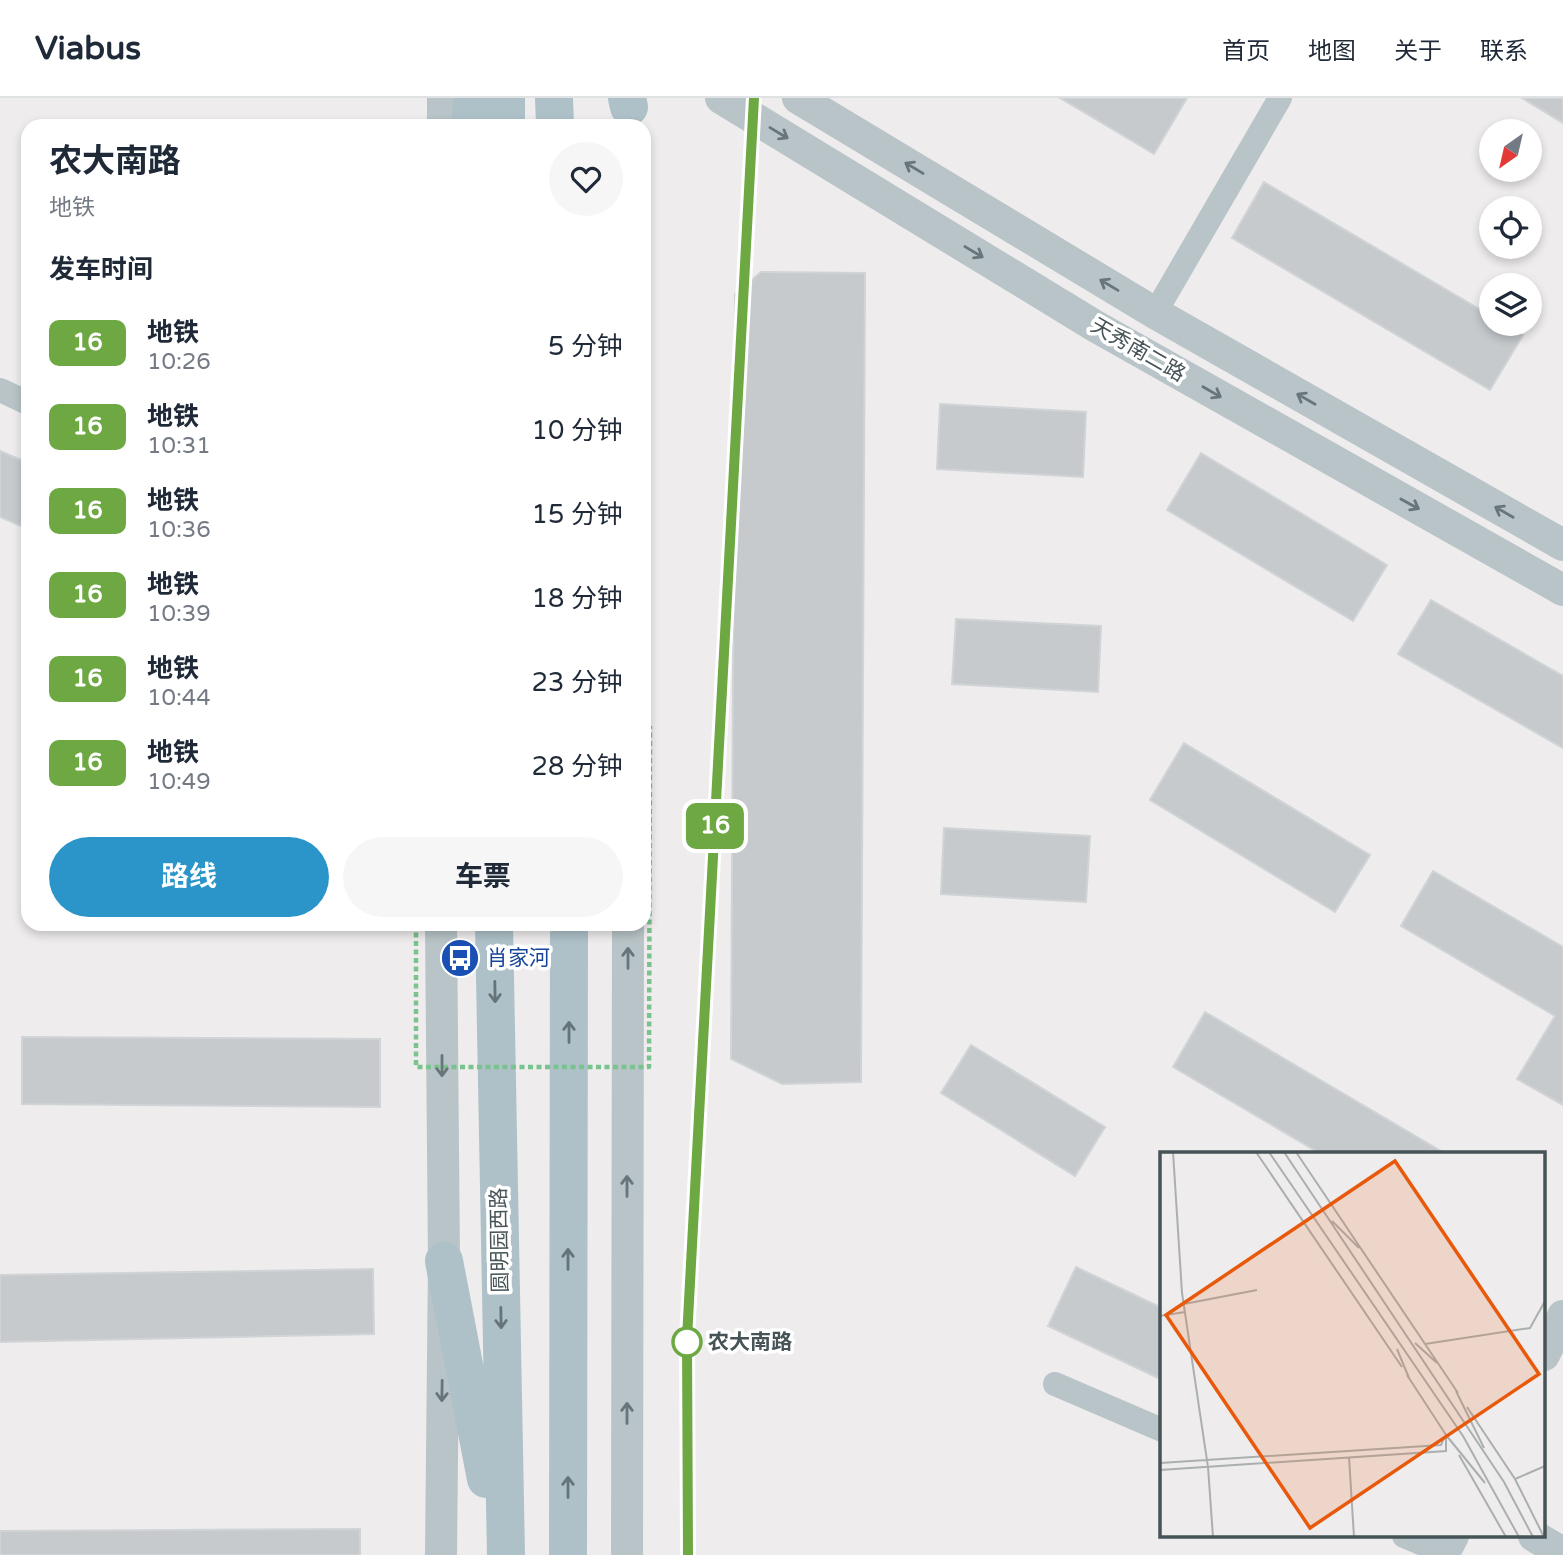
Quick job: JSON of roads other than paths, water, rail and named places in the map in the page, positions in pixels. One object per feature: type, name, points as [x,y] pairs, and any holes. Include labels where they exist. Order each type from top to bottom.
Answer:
[{"type":"main road","points":[[471,119],[472,98]]},
{"type":"main road","points":[[506,98],[506,119]]},
{"type":"main road","points":[[554,98],[555,119]]},
{"type":"main road","name":"圆明园西路","points":[[494,931],[503,1555]]},
{"type":"main road","points":[[568,1555],[569,931]]},
{"type":"main road","points":[[444,1261],[503,1555]]},
{"type":"street","points":[[443,98],[443,119]]},
{"type":"street","name":"天秀南二路","points":[[721,98],[1095,326],[1563,590]]},
{"type":"street","name":"天秀南二路","points":[[798,98],[1155,313],[1563,545]]},
{"type":"street","points":[[1155,313],[1280,98]]},
{"type":"street","points":[[0,390],[21,400]]},
{"type":"street","points":[[441,931],[444,1261],[441,1555]]},
{"type":"street","points":[[627,1555],[628,931]]},
{"type":"street","points":[[1546,1351],[1563,1316]]},
{"type":"street","points":[[1055,1384],[1160,1429]]},
{"type":"street","points":[[1411,1538],[1447,1548]]},
{"type":"street","points":[[1537,1538],[1563,1553]]},
{"type":"metro line","name":"16","points":[[688,1555],[687,1338],[754,98]]},
{"type":"place","name":"肖家河","points":[[460,958]]},
{"type":"place","name":"农大南路","points":[[687,1342]]}]
